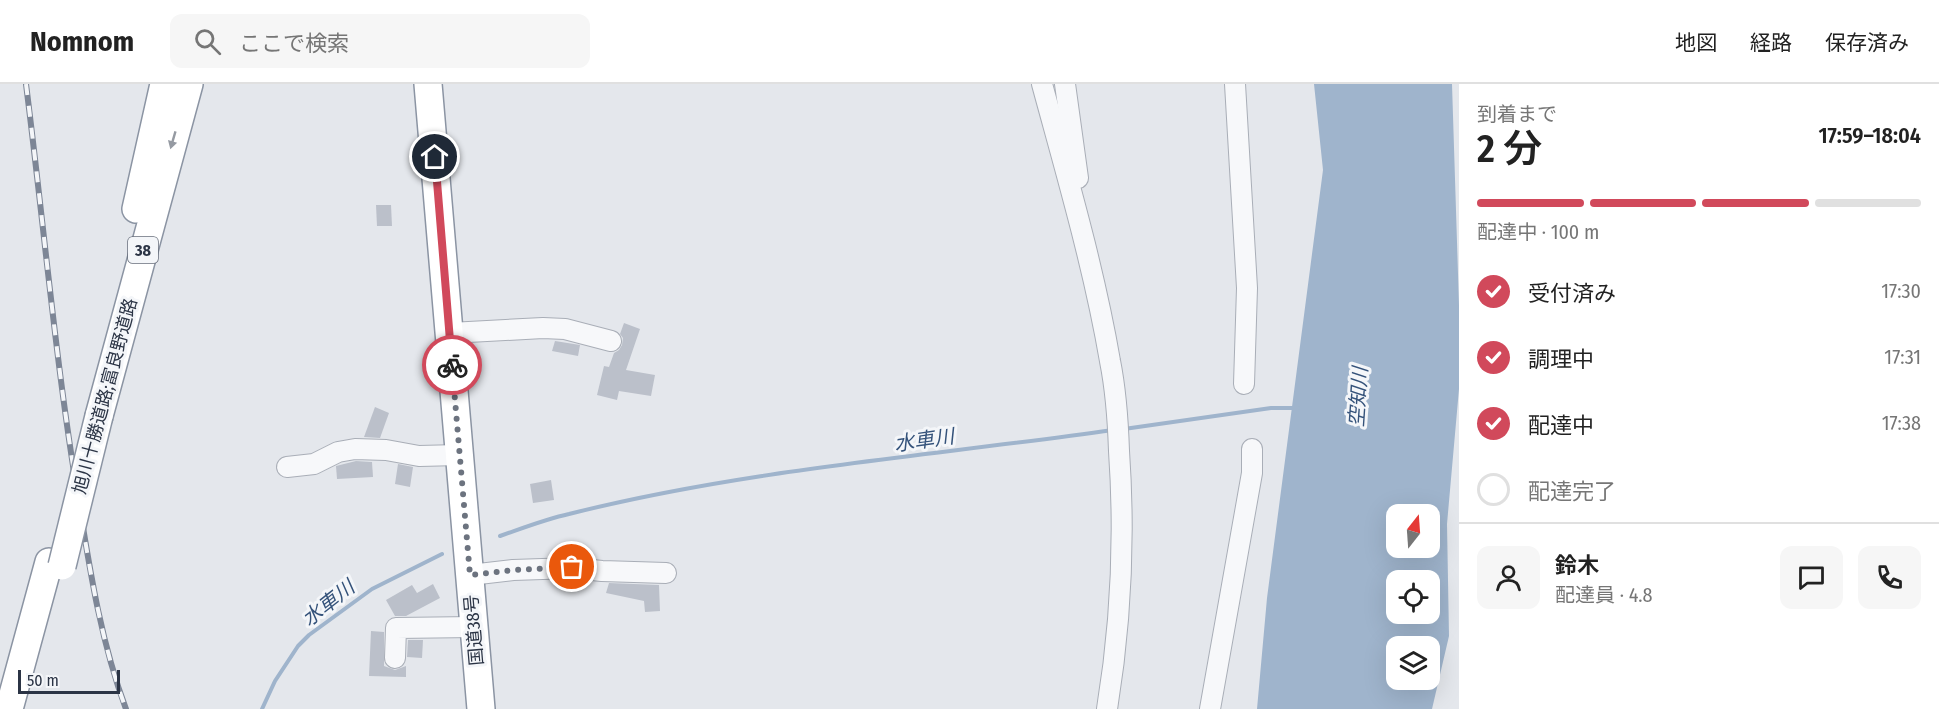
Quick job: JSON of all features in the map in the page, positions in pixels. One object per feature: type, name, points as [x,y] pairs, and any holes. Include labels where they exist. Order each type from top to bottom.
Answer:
[{"type":"highway","name":"旭川十勝道路;富良野道路","points":[[93,414],[164,84]]},
{"type":"highway","name":"旭川十勝道路;富良野道路","points":[[24,709],[55,564],[93,414],[189,84]]},
{"type":"highway","name":"国道38号","points":[[428,84],[481,709]]},
{"type":"highway","name":"旭川十勝道路;富良野道路","points":[[9,709],[55,564]]},
{"type":"street","points":[[1042,84],[1071,190],[1102,321],[1111,363],[1117,410],[1123,543],[1107,709]]},
{"type":"street","points":[[1065,84],[1078,173],[1077,185],[1071,190]]},
{"type":"street","points":[[1235,84],[1247,288],[1244,384]]},
{"type":"street","points":[[450,333],[554,328],[611,341]]},
{"type":"street","points":[[287,467],[314,464],[338,452],[355,449],[386,450],[419,456],[459,455]]},
{"type":"street","points":[[1210,709],[1252,473],[1252,449]]},
{"type":"street","points":[[470,575],[572,567],[602,571],[666,573]]},
{"type":"street","points":[[395,658],[396,627],[474,627]]},
{"type":"water","name":"空知川","points":[[1314,84],[1452,84],[1459,305],[1459,389],[1447,524],[1449,636],[1440,675],[1440,636],[1386,636],[1386,690],[1436,690],[1432,709],[1257,709],[1267,598],[1323,170]]},
{"type":"building","points":[[376,205],[391,205],[392,226],[377,226]]},
{"type":"building","points":[[624,323],[640,329],[626,370],[655,375],[651,396],[619,391],[617,400],[597,395],[604,366],[609,367],[614,353],[622,345],[623,338],[620,334]]},
{"type":"building","points":[[555,341],[580,345],[578,356],[552,351]]},
{"type":"building","points":[[375,407],[389,413],[380,438],[364,437]]},
{"type":"building","points":[[356,461],[372,462],[373,477],[337,479],[336,466]]},
{"type":"building","points":[[398,464],[413,467],[410,487],[395,484]]},
{"type":"building","points":[[551,480],[554,500],[533,503],[530,484]]},
{"type":"building","points":[[609,583],[659,585],[660,611],[645,612],[644,601],[606,593]]},
{"type":"building","points":[[433,584],[440,598],[406,616],[395,616],[386,600],[412,585],[417,593]]},
{"type":"building","points":[[371,631],[384,632],[384,666],[395,670],[406,666],[406,677],[369,676]]},
{"type":"building","points":[[408,640],[423,640],[422,658],[407,657]]},
{"type":"waterway","name":"水車川","points":[[1124,429],[1271,408],[1298,408]]},
{"type":"waterway","name":"水車川","points":[[500,536],[560,516],[704,486],[840,465],[1113,430]]},
{"type":"waterway","name":"水車川","points":[[262,709],[275,681],[298,646],[309,635],[372,589],[442,554]]},
{"type":"railway","points":[[26,84],[57,350],[88,560],[110,660],[126,709]]},
{"type":"way so far","points":[[452,365],[470,575],[572,567]]},
{"type":"route","points":[[435,157],[452,365]]}]
